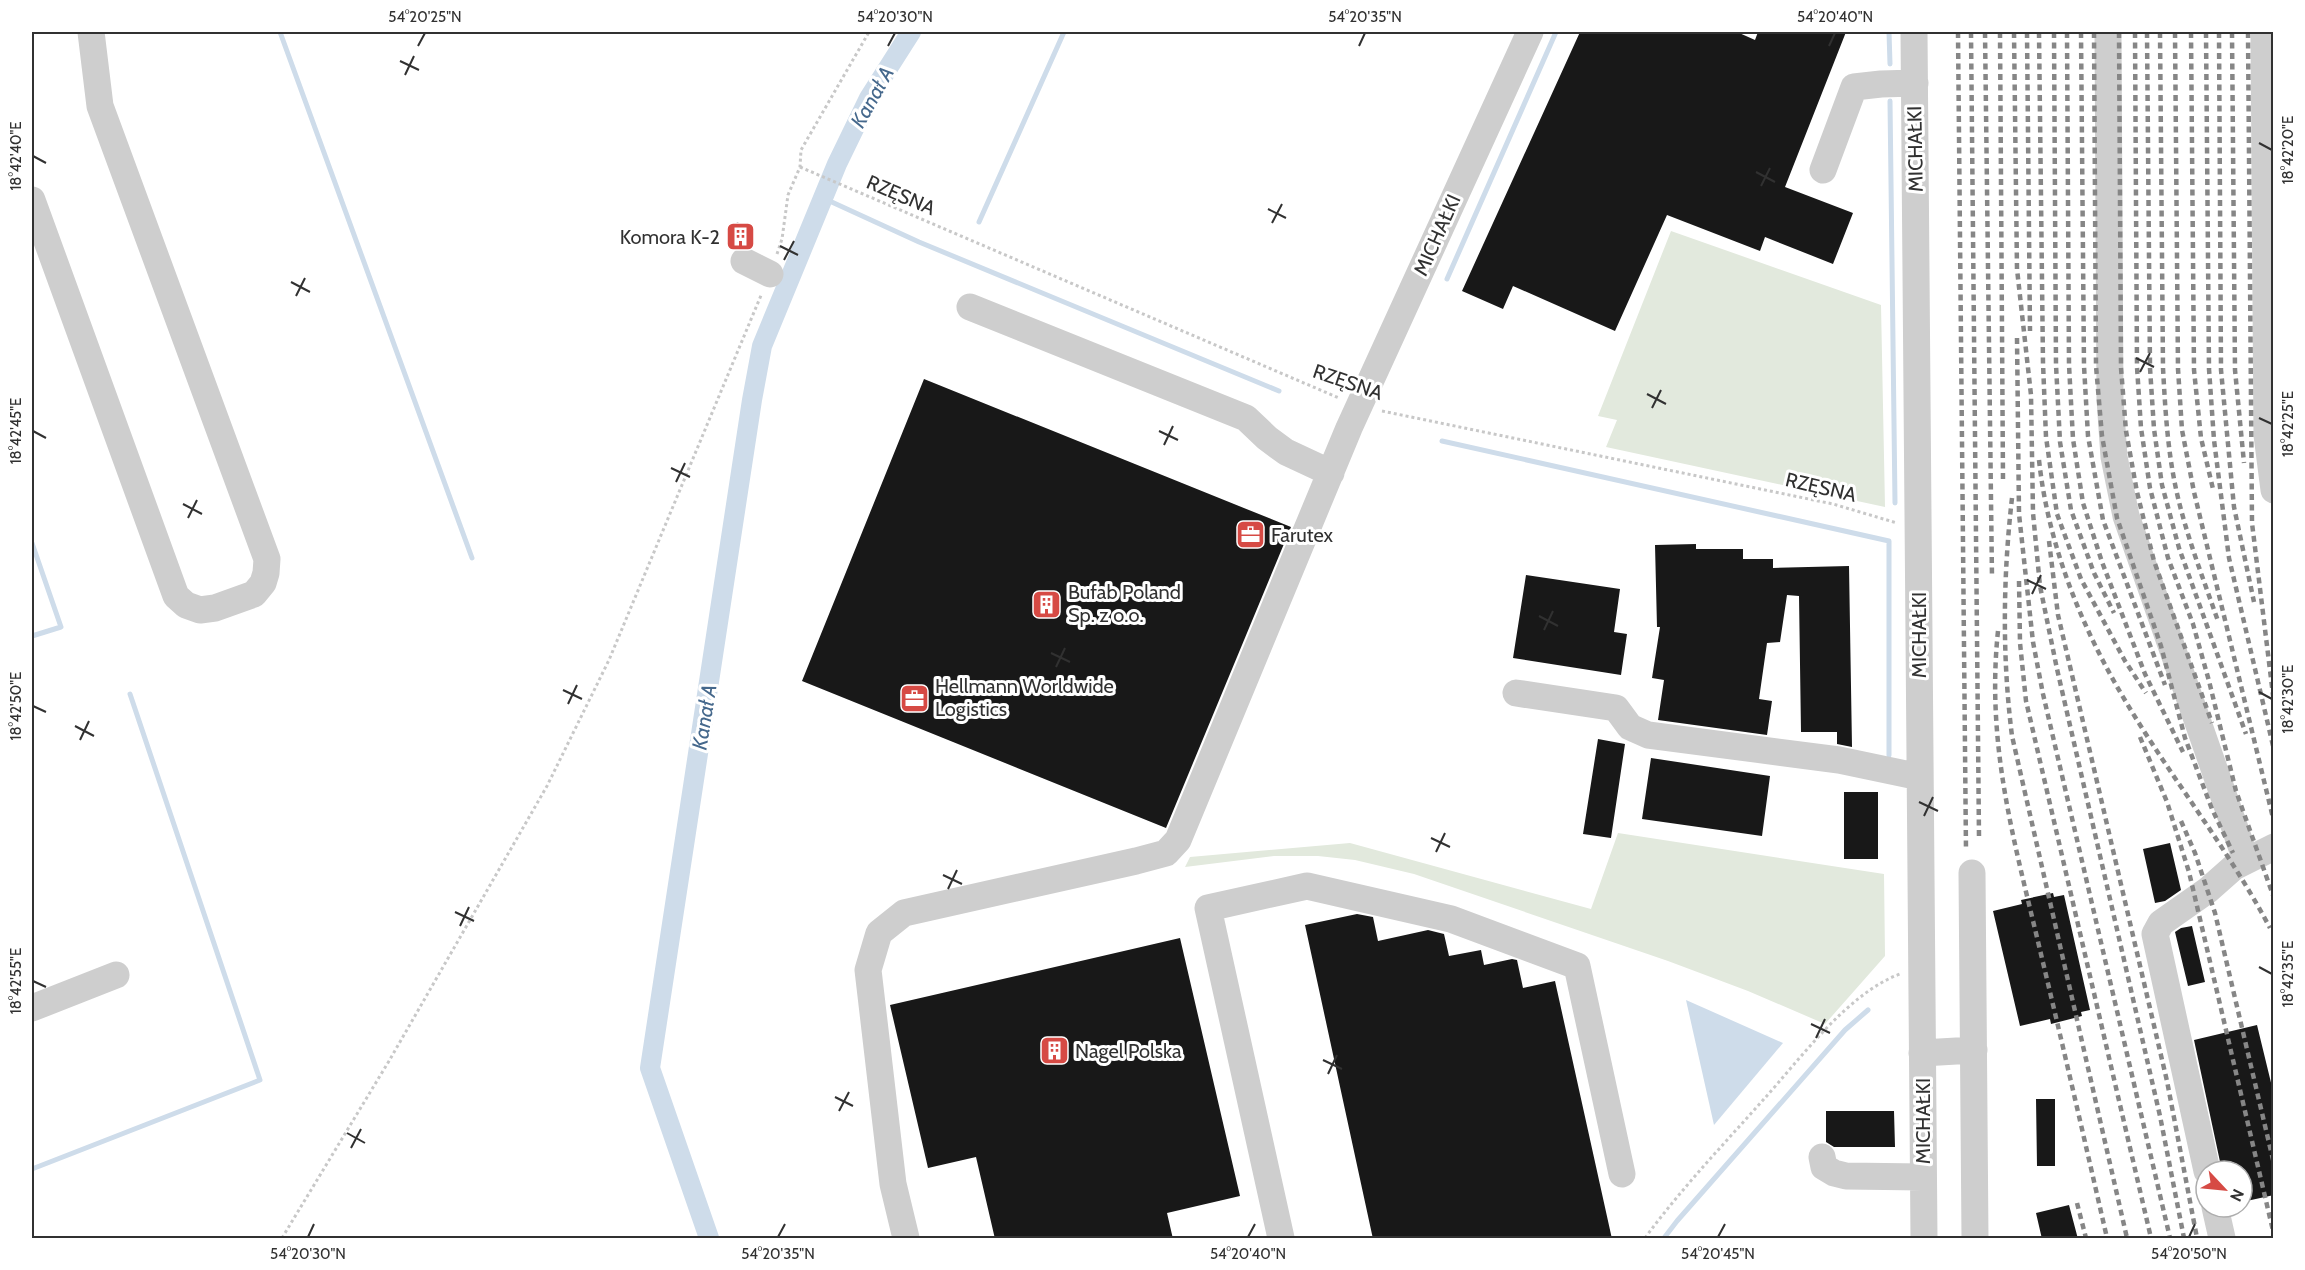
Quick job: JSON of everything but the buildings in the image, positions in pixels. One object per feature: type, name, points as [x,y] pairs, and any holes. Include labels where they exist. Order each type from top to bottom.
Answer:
[{"type":"street","points":[[32,200],[176,596],[186,605],[200,610],[215,608],[254,594],[263,584],[267,559],[100,106],[91,32]]},
{"type":"street","name":"MICHAŁKI","points":[[906,1239],[893,1184],[867,970],[879,933],[904,913],[1119,866],[1166,853],[1178,840],[1360,406],[1530,32]]},
{"type":"street","name":"MICHAŁKI","points":[[1914,32],[1924,1239]]},
{"type":"street","points":[[2108,32],[2110,399],[2114,457],[2126,516],[2246,860]]},
{"type":"street","points":[[2264,32],[2267,435],[2274,490]]},
{"type":"street","points":[[1823,170],[1854,87],[1915,83]]},
{"type":"street","points":[[744,261],[770,274]]},
{"type":"street","points":[[969,307],[1246,418],[1286,452],[1331,473]]},
{"type":"street","points":[[1516,693],[1616,708],[1630,727],[1648,735],[1839,760],[1920,777]]},
{"type":"street","points":[[2204,1159],[2156,934],[2162,923],[2246,860],[2274,848]]},
{"type":"street","points":[[1972,873],[1975,1239]]},
{"type":"street","points":[[1281,1239],[1208,908],[1307,886],[1451,919],[1576,966],[1622,1174]]},
{"type":"street","points":[[32,1008],[116,975]]},
{"type":"street","points":[[1922,1053],[1974,1050]]},
{"type":"street","points":[[1822,1157],[1824,1167],[1846,1176],[1923,1177]]},
{"type":"street","points":[[2218,1219],[2222,1239]]},
{"type":"path","points":[[282,1239],[547,786],[609,660],[770,274],[782,239],[788,195],[800,167],[801,150],[869,32]]},
{"type":"path","name":"RZĘSNA","points":[[800,167],[1360,406],[1833,504],[1898,523],[1919,524]]},
{"type":"path","points":[[1645,1239],[1670,1204],[1826,1030],[1856,1000],[1891,977],[1922,966]]},
{"type":"shaded area","points":[[1671,231],[1881,305],[1885,507],[1606,447],[1617,420],[1598,416]]},
{"type":"shaded area","points":[[1618,833],[1884,874],[1885,956],[1825,1024],[1748,991],[1668,961],[1414,874],[1355,860],[1318,856],[1274,856],[1185,867],[1190,857],[1350,843],[1591,909]]},
{"type":"water","points":[[1686,1000],[1783,1043],[1714,1125]]},
{"type":"waterway","points":[[280,32],[472,558]]},
{"type":"waterway","name":"Kanał A","points":[[709,1238],[650,1068],[752,400],[762,346],[837,164],[869,98],[911,32]]},
{"type":"waterway","points":[[979,222],[1064,32]]},
{"type":"waterway","points":[[1447,279],[1556,32]]},
{"type":"waterway","points":[[1889,32],[1890,64]]},
{"type":"waterway","points":[[1890,101],[1895,503]]},
{"type":"waterway","points":[[823,198],[919,242],[1279,391]]},
{"type":"waterway","points":[[1442,441],[1889,541],[1889,755]]},
{"type":"waterway","points":[[32,543],[61,627],[32,636]]},
{"type":"waterway","points":[[32,1169],[260,1080],[130,694]]},
{"type":"waterway","points":[[1664,1238],[1845,1030],[1868,1010]]},
{"type":"railway","points":[[1958,32],[1966,850]]},
{"type":"railway","points":[[1971,32],[1979,837]]},
{"type":"railway","points":[[1985,32],[1992,578]]},
{"type":"railway","points":[[2000,32],[2003,480]]},
{"type":"railway","points":[[2014,32],[2017,269],[2031,395],[2033,513],[2040,586],[2160,1116],[2184,1238]]},
{"type":"railway","points":[[2027,32],[2030,331]]},
{"type":"railway","points":[[2039,32],[2043,363],[2046,437],[2057,514],[2081,579],[2125,661],[2146,693]]},
{"type":"railway","points":[[2054,32],[2056,365],[2060,442],[2071,510],[2094,573],[2114,613]]},
{"type":"railway","points":[[2067,32],[2069,365],[2073,439],[2083,503],[2102,562],[2145,674],[2183,752]]},
{"type":"railway","points":[[2081,32],[2084,366],[2088,436],[2103,520],[2165,685]]},
{"type":"railway","points":[[2094,32],[2096,366],[2102,436],[2117,518],[2161,646],[2185,738],[2212,809],[2233,853]]},
{"type":"railway","points":[[2119,32],[2121,368],[2126,431],[2137,492],[2154,561],[2212,723]]},
{"type":"railway","points":[[2135,32],[2137,367],[2141,428],[2150,488],[2168,558],[2193,624],[2236,791],[2274,898]]},
{"type":"railway","points":[[2147,32],[2150,368],[2154,429],[2162,485],[2179,548],[2246,734]]},
{"type":"railway","points":[[2160,32],[2163,368],[2168,437],[2182,515],[2218,621]]},
{"type":"railway","points":[[2175,32],[2178,369],[2182,430],[2194,492],[2274,822]]},
{"type":"railway","points":[[2191,32],[2194,370],[2201,438],[2213,489]]},
{"type":"railway","points":[[2206,32],[2209,369],[2214,440],[2229,558],[2274,750]]},
{"type":"railway","points":[[2219,32],[2221,370],[2234,507],[2254,602]]},
{"type":"railway","points":[[2232,32],[2235,370],[2244,463]]},
{"type":"railway","points":[[2248,32],[2252,523],[2274,703]]},
{"type":"railway","points":[[2017,338],[2019,514],[2033,642],[2043,694],[2170,1238]]},
{"type":"railway","points":[[2039,460],[2055,543],[2074,597],[2097,649],[2129,707],[2232,863],[2270,928]]},
{"type":"railway","points":[[2012,498],[2005,617],[2012,736],[2127,1238]]},
{"type":"railway","points":[[2049,541],[2058,615],[2167,1081],[2197,1238]]},
{"type":"railway","points":[[2019,581],[2020,643],[2026,701],[2151,1238]]},
{"type":"railway","points":[[1998,631],[1995,673],[1996,713],[1999,753],[2012,831],[2107,1238]]},
{"type":"railway","points":[[2140,737],[2167,802],[2189,872],[2274,1235]]},
{"type":"railway","points":[[2181,821],[2195,853],[2215,913],[2274,1164]]},
{"type":"railway","points":[[2077,1203],[2086,1238]]},
{"type":"place","name":"Komora K-2","points":[[741,237]]},
{"type":"place","name":"Farutex","points":[[1250,535]]},
{"type":"place","name":"Bufab Poland Sp. z o.o.","points":[[1047,604]]},
{"type":"place","name":"Hellmann Worldwide Logistics","points":[[914,698]]},
{"type":"place","name":"Nagel Polska","points":[[1054,1051]]}]
